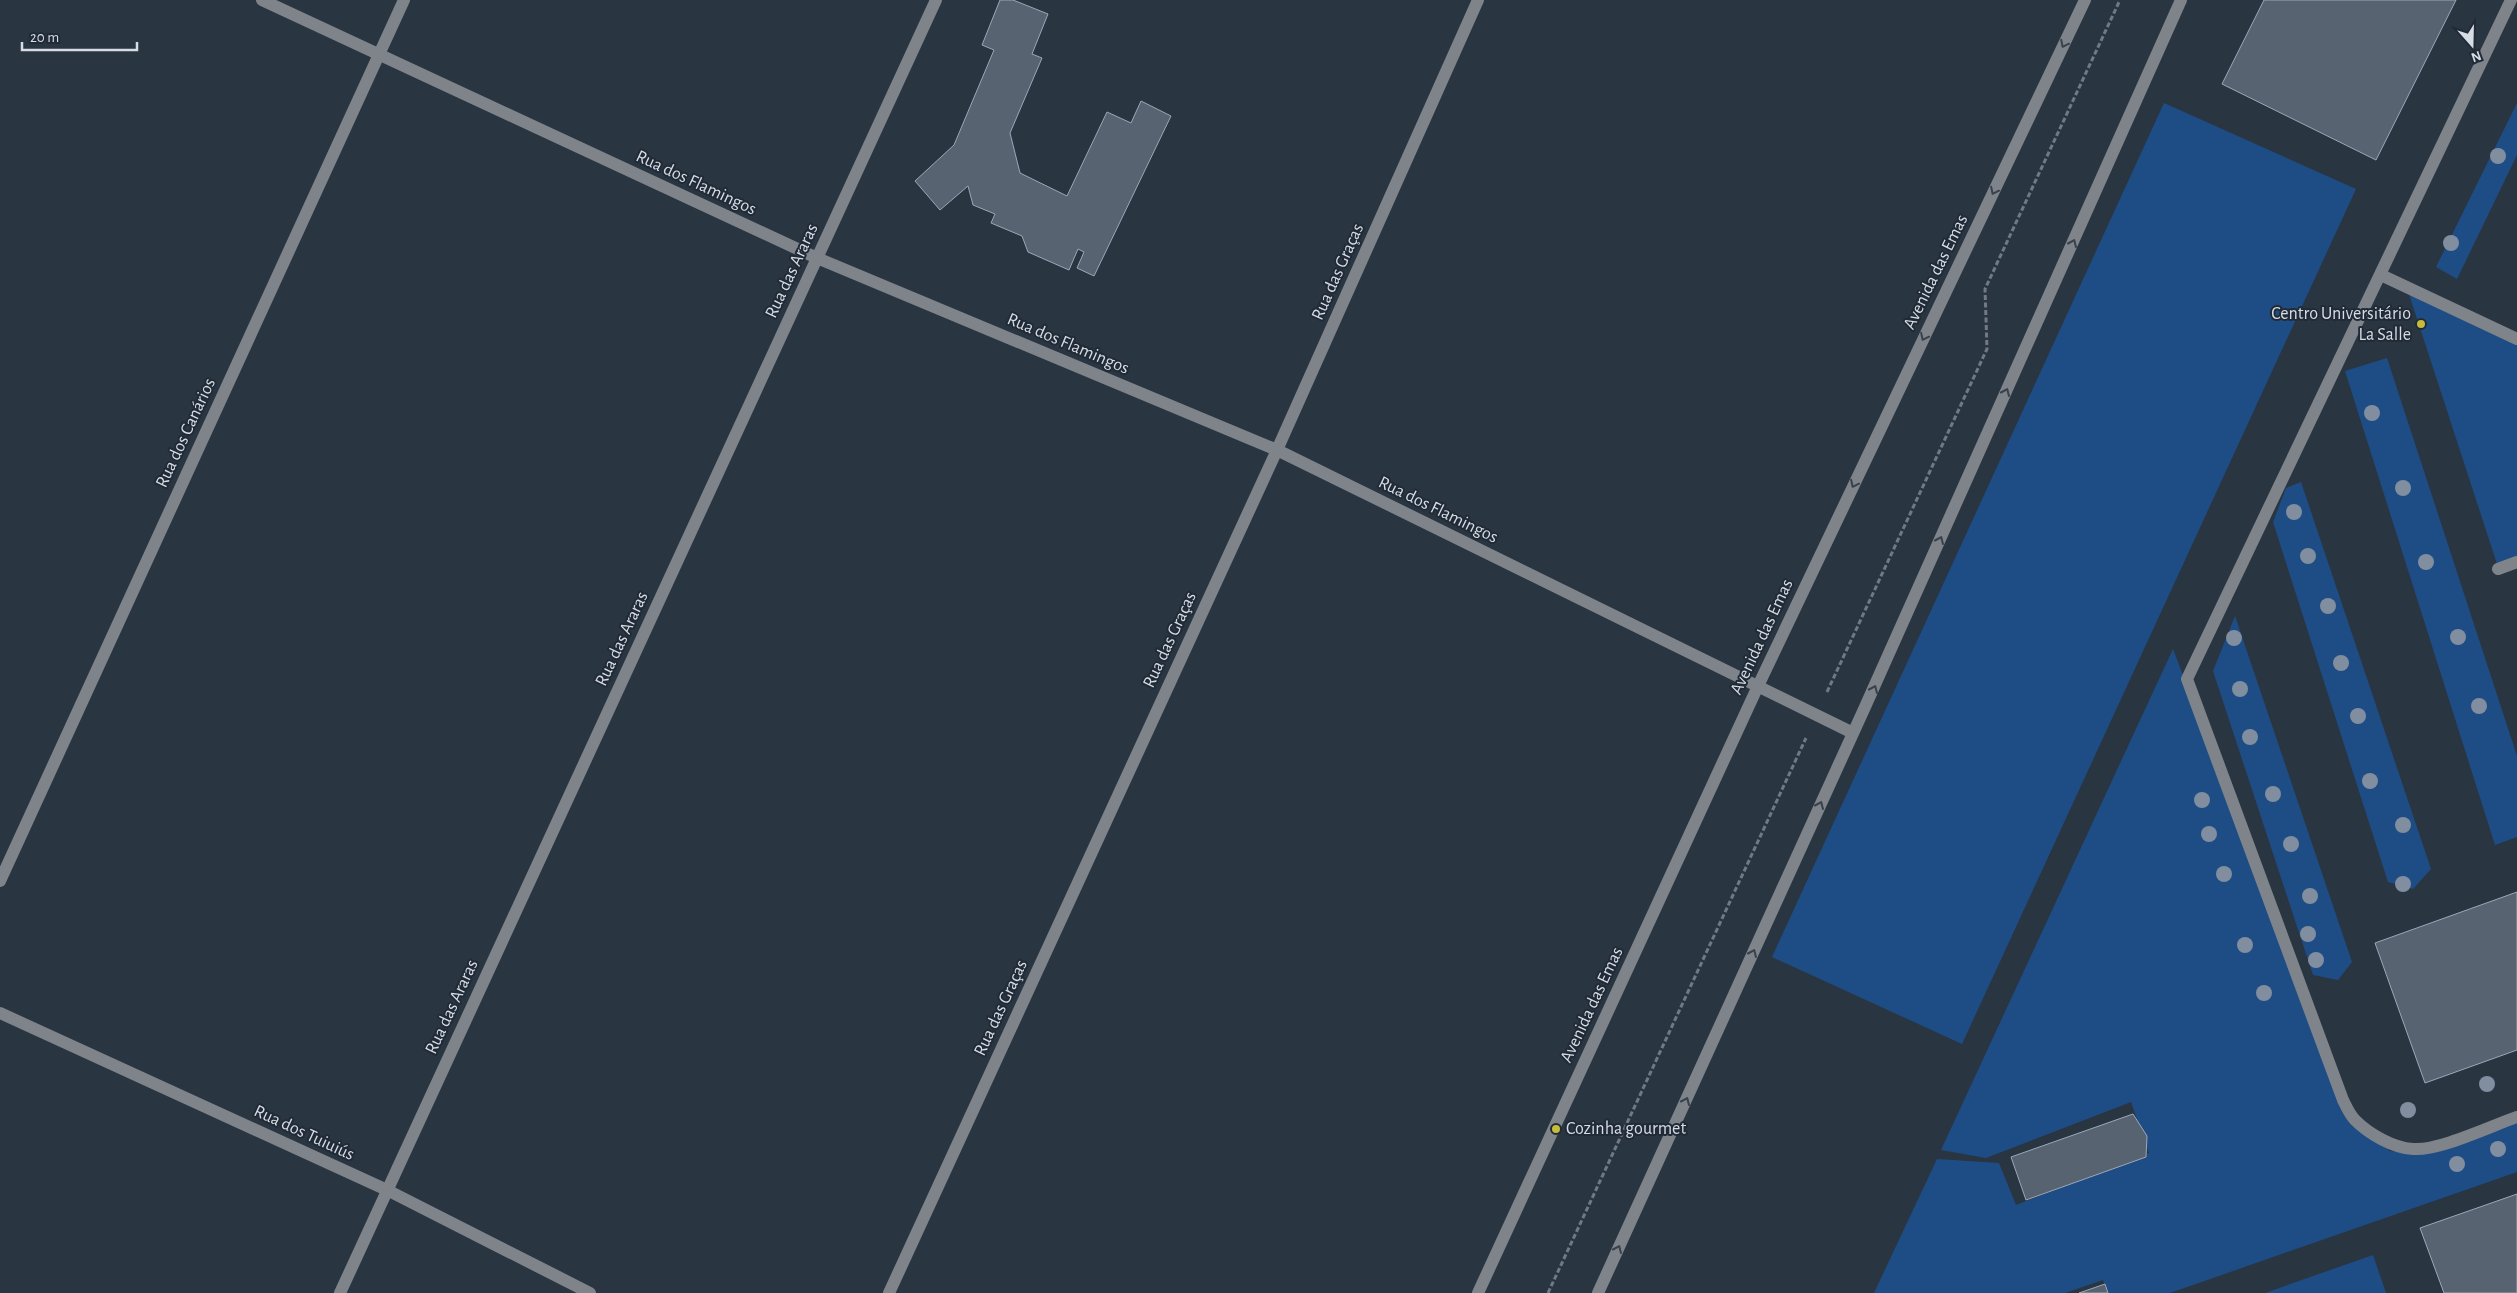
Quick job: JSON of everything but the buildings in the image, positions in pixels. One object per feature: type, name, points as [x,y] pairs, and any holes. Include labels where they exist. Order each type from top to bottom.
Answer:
[{"type":"street","name":"Rua dos Flamingos","points":[[262,0],[378,56],[817,258],[1277,450],[1853,733]]},
{"type":"street","name":"Rua dos Canários","points":[[0,881],[404,0]]},
{"type":"street","name":"Rua das Araras","points":[[340,1293],[936,0]]},
{"type":"street","name":"Rua das Graças","points":[[889,1293],[1277,450],[1478,0]]},
{"type":"street","name":"Avenida das Emas","points":[[1478,1293],[1758,686],[2085,0]]},
{"type":"street","points":[[1598,1293],[1853,733],[2181,0]]},
{"type":"street","points":[[2511,0],[2381,276],[2187,679],[2343,1100],[2354,1119],[2371,1133],[2391,1144],[2413,1149],[2434,1146],[2517,1117]]},
{"type":"street","points":[[2381,276],[2517,339]]},
{"type":"street","points":[[2498,569],[2517,562]]},
{"type":"street","name":"Rua dos Tuiuiús","points":[[0,1013],[387,1190],[590,1293]]},
{"type":"path","points":[[1548,1293],[1987,349],[1985,289],[2120,0]]},
{"type":"shaded area","points":[[2164,103],[2356,189],[1962,1044],[1772,957]]},
{"type":"shaded area","points":[[2517,103],[2517,155],[2457,279],[2436,267]]},
{"type":"shaded area","points":[[2407,288],[2517,339],[2517,560],[2498,567]]},
{"type":"shaded area","points":[[2387,358],[2517,756],[2517,837],[2495,845],[2345,371]]},
{"type":"shaded area","points":[[2301,482],[2431,869],[2413,889],[2388,882],[2273,522],[2286,488]]},
{"type":"shaded area","points":[[2235,616],[2352,962],[2338,980],[2313,975],[2213,671]]},
{"type":"shaded area","points":[[2173,649],[2353,1123],[2390,1151],[2424,1154],[2517,1122],[2517,1172],[2170,1293],[2108,1293],[2103,1280],[2065,1293],[1874,1293],[1937,1159],[1999,1163],[2016,1205],[2149,1153],[2131,1102],[1986,1158],[1941,1150]]},
{"type":"shaded area","points":[[2373,1255],[2386,1293],[2265,1293]]},
{"type":"place","name":"Centro Universitário La Salle","points":[[2421,324]]},
{"type":"place","name":"Cozinha gourmet","points":[[1556,1129]]}]
